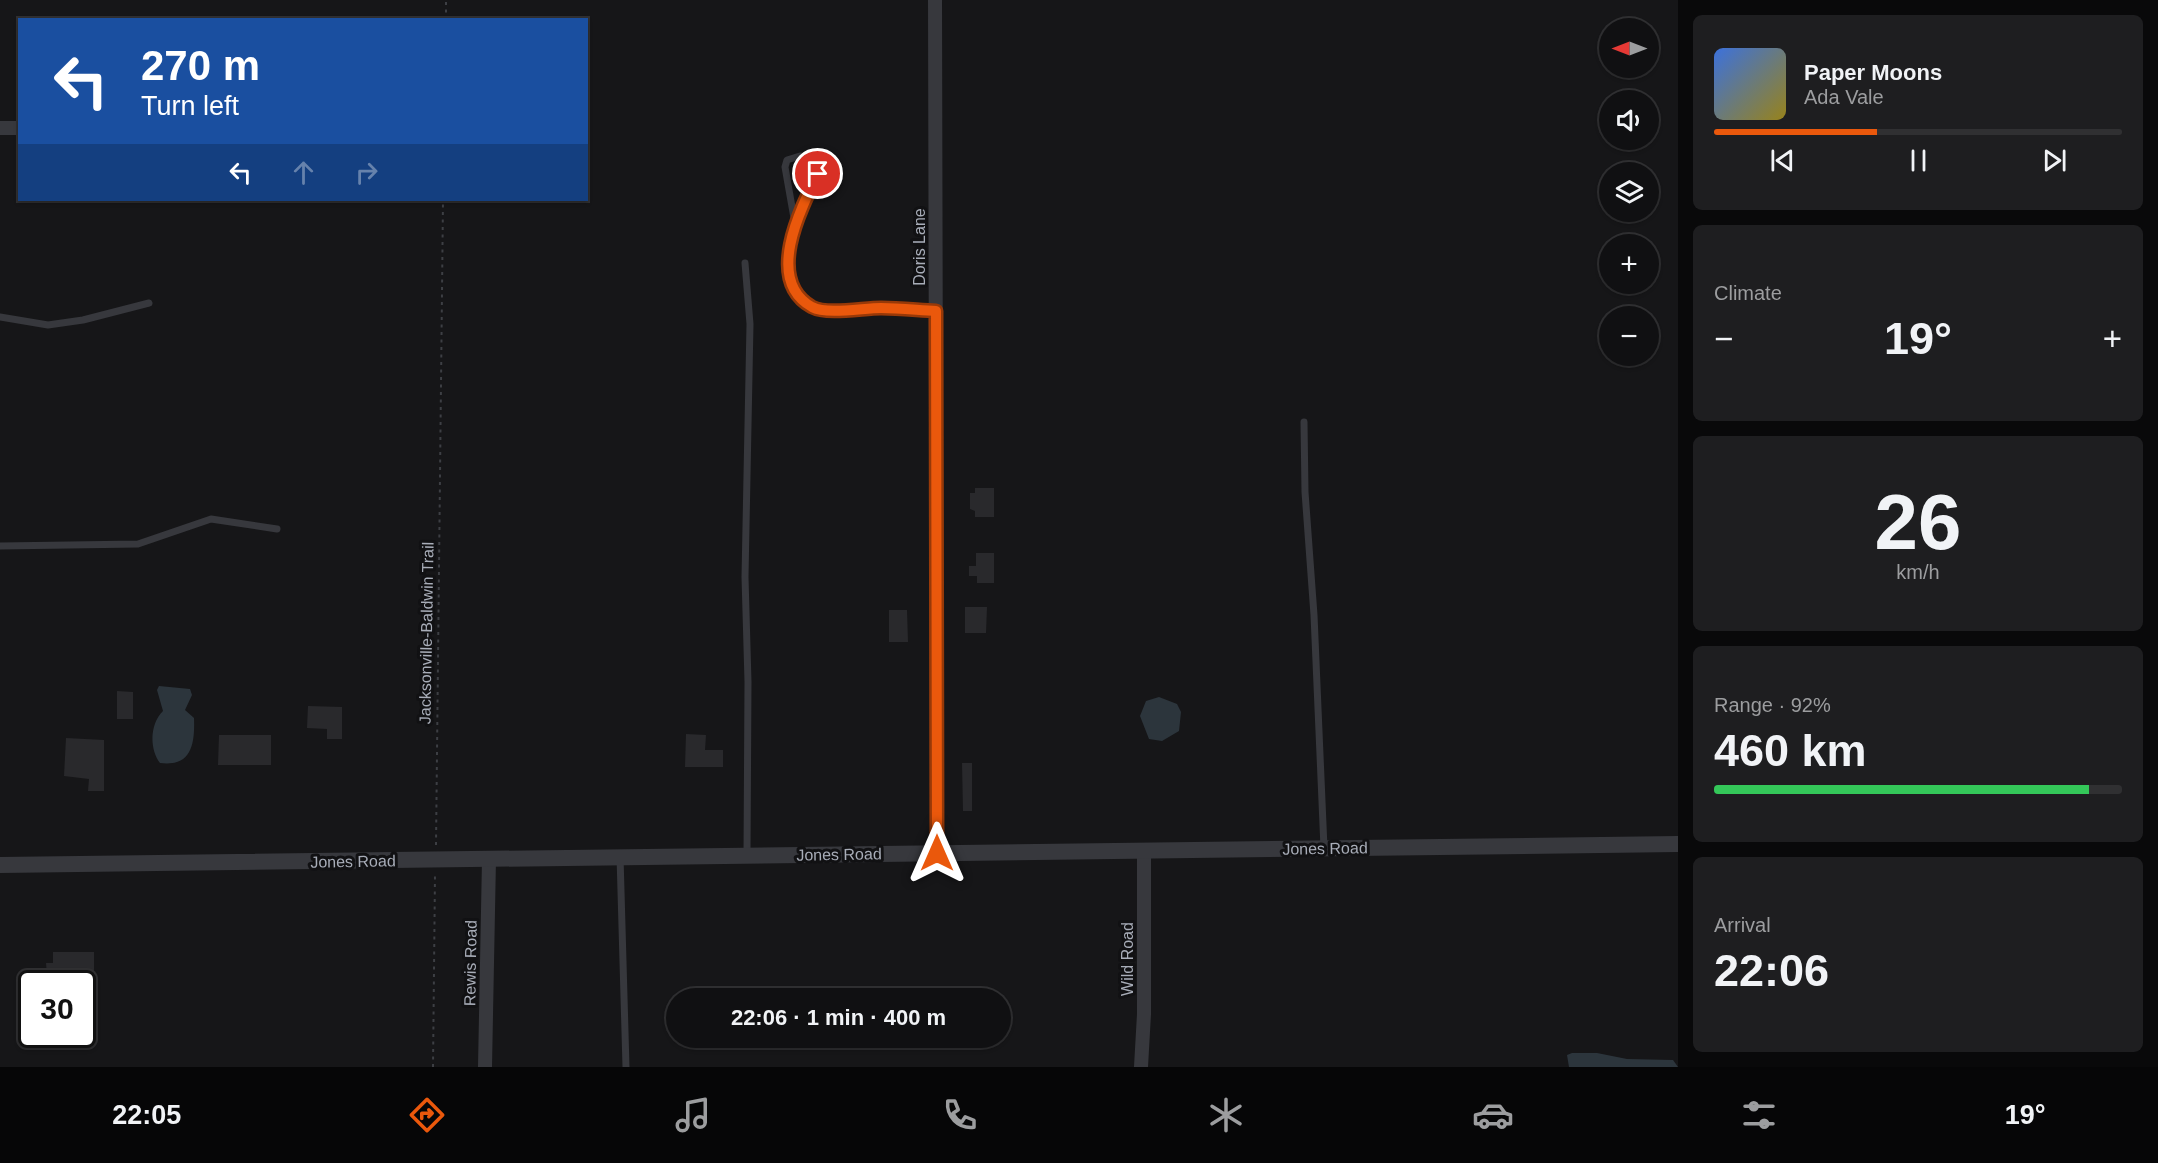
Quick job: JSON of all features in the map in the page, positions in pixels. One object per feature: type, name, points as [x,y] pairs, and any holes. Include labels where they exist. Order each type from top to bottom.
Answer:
[{"type":"street","name":"Doris Lane","points":[[935,0],[937,853]]},
{"type":"street","points":[[0,128],[18,128]]},
{"type":"street","name":"Jones Road","points":[[0,865],[1678,844]]},
{"type":"street","name":"Wild Road","points":[[1141,1067],[1144,1014],[1144,851]]},
{"type":"street","name":"Rewis Road","points":[[484,1067],[489,859]]},
{"type":"lane","points":[[795,224],[784,167],[788,160],[800,156],[814,159],[818,174],[795,224],[789,257],[789,273],[798,293],[812,307],[826,310],[882,308],[936,311]]},
{"type":"lane","points":[[744,263],[750,324],[744,577],[748,682],[747,855]]},
{"type":"lane","points":[[0,317],[48,325],[82,320],[149,303]]},
{"type":"lane","points":[[1304,422],[1305,492],[1314,615],[1323,848]]},
{"type":"lane","points":[[0,546],[138,544],[211,519],[277,529]]},
{"type":"lane","points":[[620,856],[626,1067]]},
{"type":"path","points":[[446,0],[446,18]]},
{"type":"path","name":"Jacksonville-Baldwin Trail","points":[[433,1067],[444,201]]},
{"type":"shaded area","points":[[159,686],[190,689],[192,695],[185,710],[194,718],[192,745],[185,758],[170,763],[160,763],[156,757],[152,736],[156,722],[163,711],[157,690]]},
{"type":"shaded area","points":[[1159,697],[1177,704],[1181,712],[1179,731],[1162,741],[1149,739],[1140,716],[1146,701]]},
{"type":"shaded area","points":[[1597,1053],[1627,1059],[1673,1060],[1678,1067],[1569,1067],[1567,1055]]},
{"type":"building","points":[[975,488],[994,488],[994,517],[975,517],[975,511],[970,509],[970,493],[975,493]]},
{"type":"building","points":[[976,553],[994,553],[994,583],[977,583],[977,576],[969,576],[969,566],[976,566]]},
{"type":"building","points":[[965,607],[987,607],[986,633],[965,633]]},
{"type":"building","points":[[889,610],[907,610],[908,642],[889,642]]},
{"type":"building","points":[[117,691],[133,692],[133,719],[117,719]]},
{"type":"building","points":[[308,706],[342,707],[342,739],[327,739],[327,729],[307,728]]},
{"type":"building","points":[[686,734],[706,735],[705,750],[723,750],[723,767],[685,767]]},
{"type":"building","points":[[219,735],[271,735],[271,765],[218,765]]},
{"type":"building","points":[[66,738],[104,740],[104,791],[88,791],[89,779],[64,776]]},
{"type":"building","points":[[962,763],[972,763],[972,811],[963,811]]},
{"type":"building","points":[[53,952],[94,952],[94,970],[47,970],[46,963],[53,963]]},
{"type":"route","points":[[818,174],[795,224],[789,257],[789,273],[798,293],[812,307],[826,310],[882,308],[936,311],[937,853]]}]
